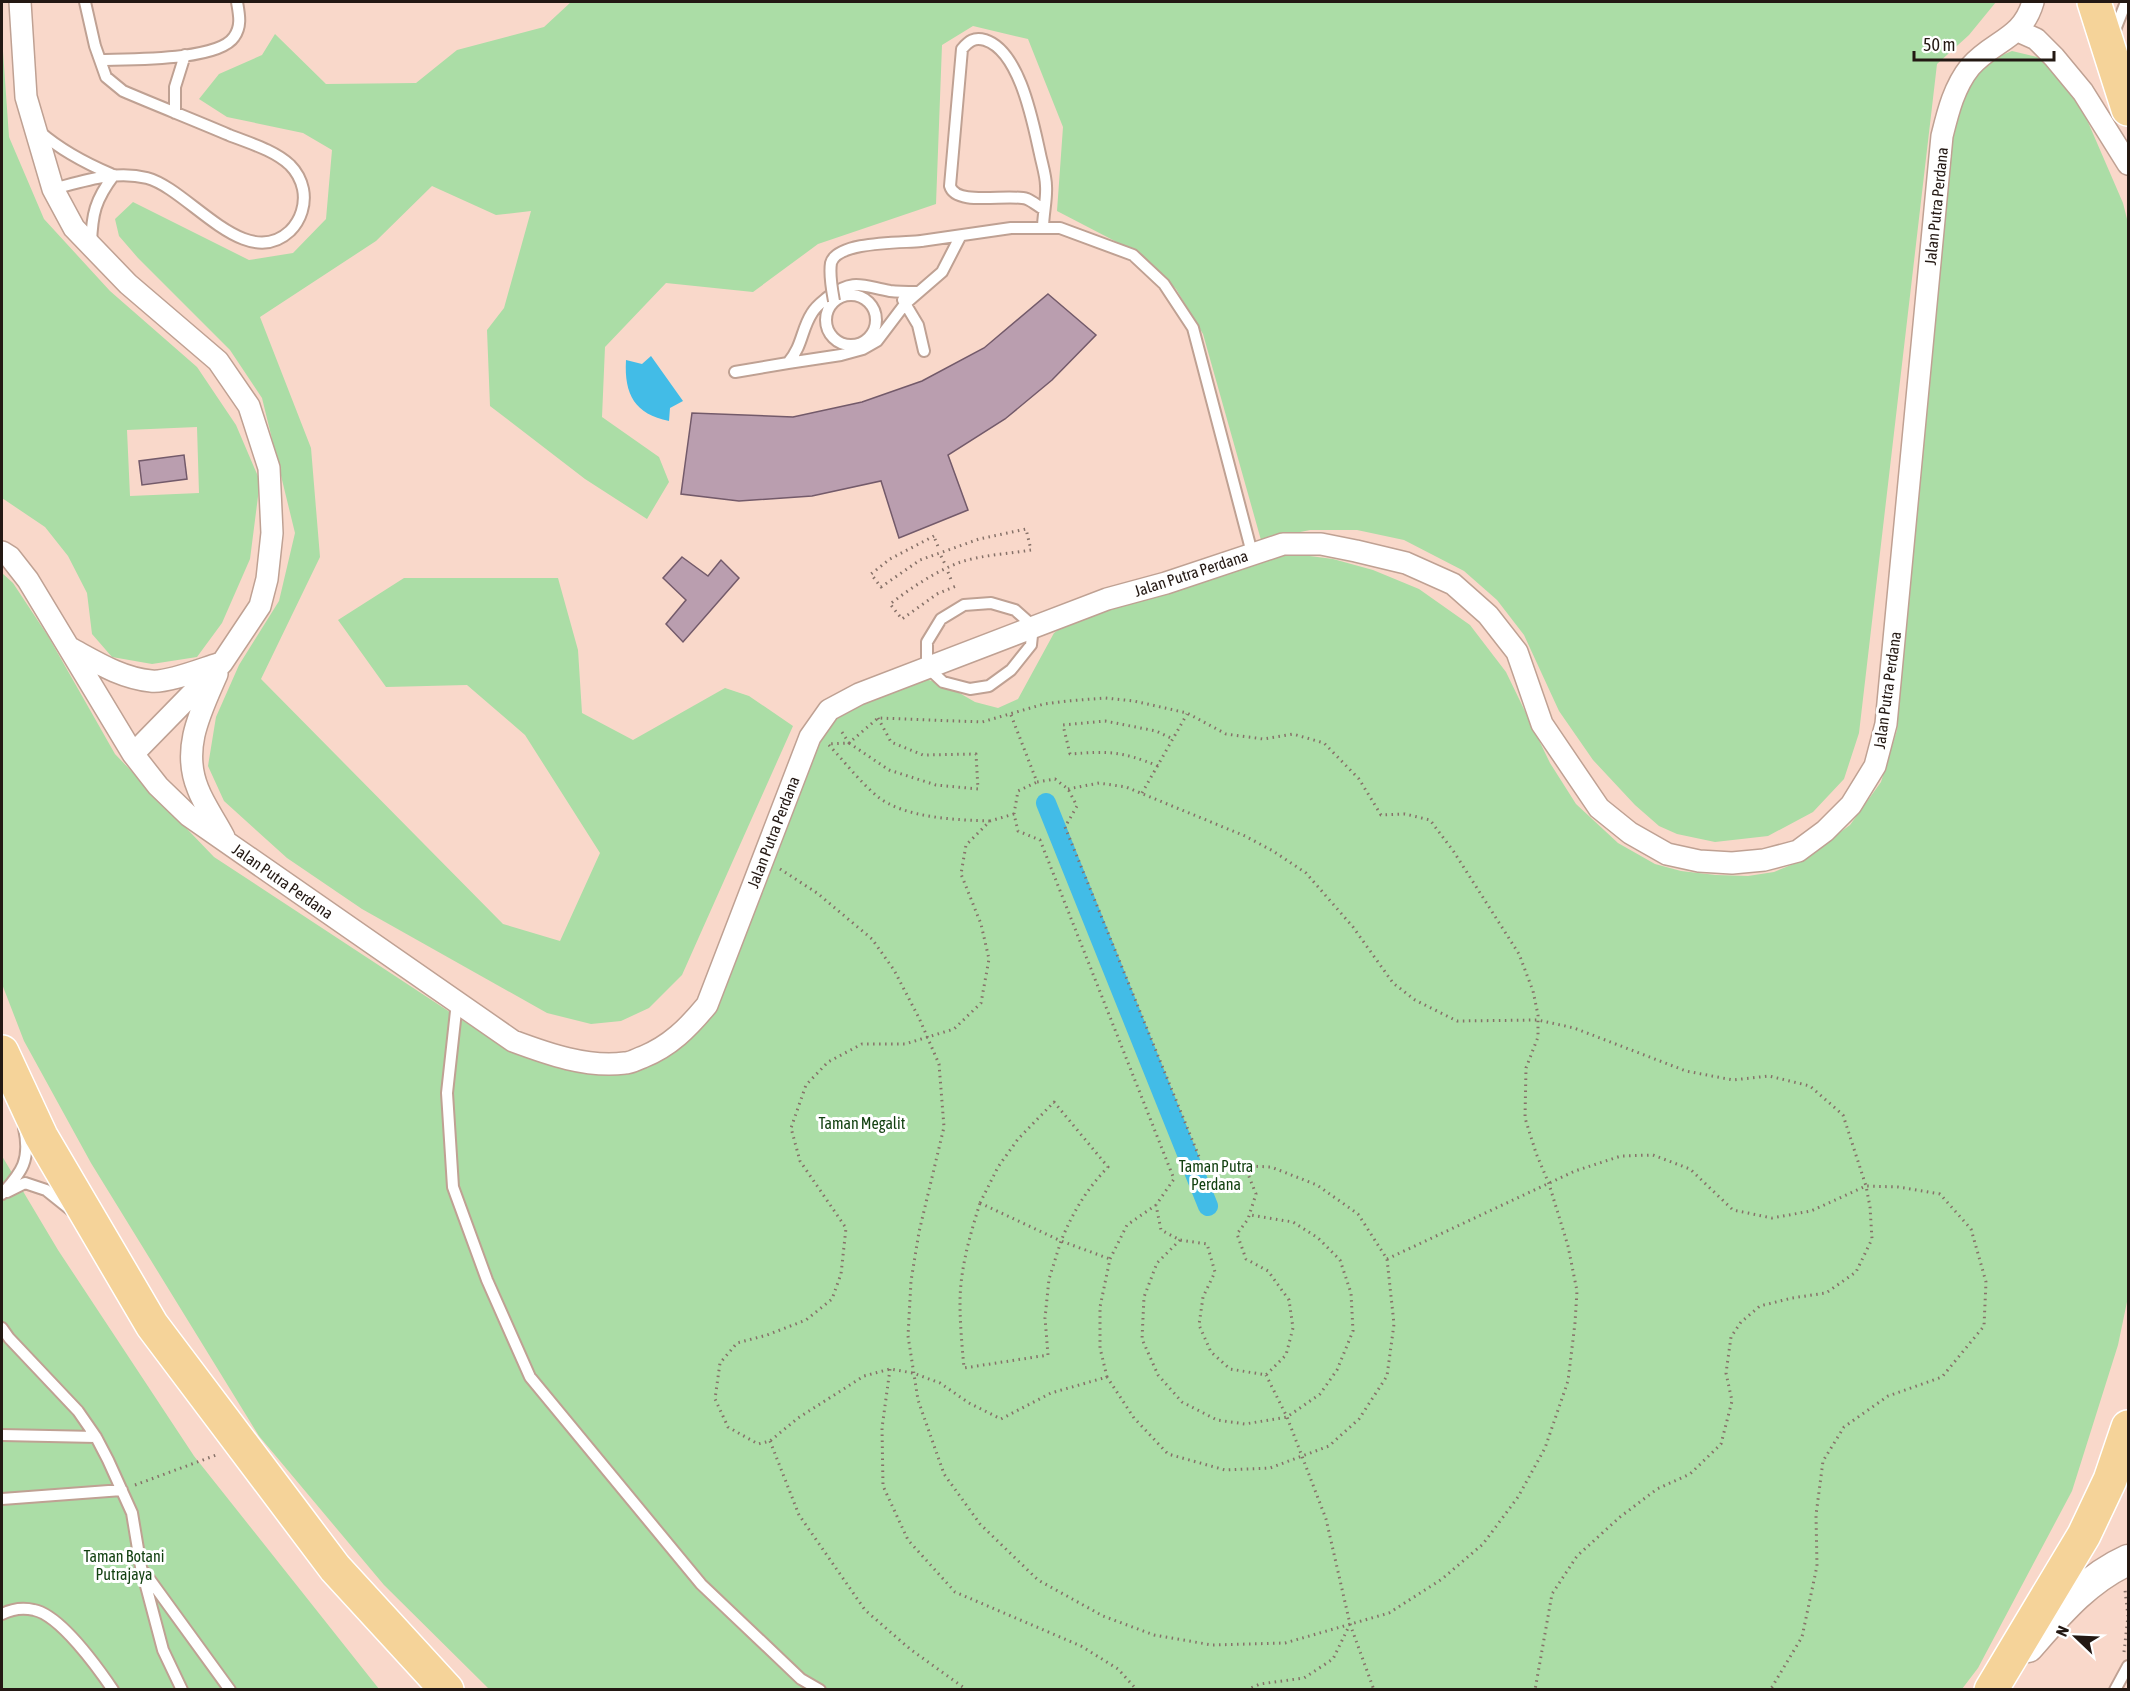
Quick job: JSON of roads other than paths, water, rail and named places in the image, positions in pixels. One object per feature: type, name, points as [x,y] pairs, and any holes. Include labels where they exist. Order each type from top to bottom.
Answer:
[{"type":"main road","points":[[2094,2],[2128,109]]},
{"type":"main road","points":[[7,1064],[41,1136],[152,1325],[335,1568],[447,1689]]},
{"type":"main road","points":[[1991,1688],[2084,1535],[2110,1480],[2128,1427]]},
{"type":"main road","points":[[1991,1688],[2057,1614],[2093,1579],[2122,1563]]},
{"type":"main road","points":[[416,1656],[434,1689]]},
{"type":"street","points":[[20,2],[26,97],[53,189],[74,228],[128,284],[218,362],[249,406],[269,468],[272,532],[267,579],[260,606],[222,663],[194,726],[190,758],[197,788],[228,843]]},
{"type":"street","points":[[2033,2],[2030,13],[2018,31],[2036,39],[2083,92],[2128,164]]},
{"type":"street","name":"Jalan Putra Perdana","points":[[2,552],[10,557],[28,580],[133,754],[158,786],[189,816],[513,1041],[547,1054],[584,1062],[627,1063],[651,1053],[674,1040],[707,1005],[810,736],[829,710],[859,694],[1033,626],[1107,599],[1166,583],[1283,544],[1321,544],[1406,563],[1453,584],[1488,615],[1517,652],[1542,724],[1599,808],[1630,833],[1667,854],[1699,861],[1732,863],[1764,861],[1798,851],[1825,831],[1851,805],[1875,766],[1886,724],[1942,136],[1959,81],[1986,52],[2018,31]]},
{"type":"street","points":[[69,647],[117,673],[153,681],[222,663]]},
{"type":"street","points":[[133,754],[222,663]]},
{"type":"lane","points":[[53,189],[98,177],[126,174],[150,179],[173,191],[202,214],[249,241],[270,242],[289,232],[301,216],[304,203],[301,181],[289,164],[258,147],[123,91],[106,77],[95,46],[85,2]]},
{"type":"lane","points":[[100,60],[185,56],[222,48],[234,37],[241,21],[237,2]]},
{"type":"lane","points":[[2109,47],[2126,2]]},
{"type":"lane","points":[[1043,209],[1028,199],[1013,196],[980,198],[957,195],[952,192],[950,186],[962,49],[969,40],[979,38],[991,42],[1005,55],[1017,74],[1031,119],[1047,187],[1043,209],[1043,228]]},
{"type":"lane","points":[[175,113],[174,87],[185,56]]},
{"type":"lane","points":[[33,125],[71,156],[114,176]]},
{"type":"lane","points":[[91,245],[92,218],[96,203],[114,176]]},
{"type":"lane","points":[[834,302],[845,295],[859,296],[870,303],[876,315],[876,328],[868,339],[857,345],[843,345],[832,338],[826,326],[826,313],[834,302],[832,261],[836,256],[857,246],[960,237],[1011,228],[1060,228],[1133,255],[1164,284],[1193,328],[1252,553]]},
{"type":"lane","points":[[735,372],[841,355],[863,349],[882,335],[905,303],[942,272],[960,237]]},
{"type":"lane","points":[[788,363],[799,347],[811,314],[819,304],[838,290],[856,284],[899,292],[917,292]]},
{"type":"lane","points":[[899,292],[918,325],[924,351]]},
{"type":"lane","points":[[991,603],[1015,610],[1033,626],[1031,645],[1011,670],[989,686],[970,689],[943,682],[927,667],[927,642],[941,619],[964,605],[991,603]]},
{"type":"lane","points":[[457,1002],[447,1093],[453,1187],[487,1280],[530,1377],[701,1584],[801,1679],[820,1689]]},
{"type":"lane","points":[[2,1195],[20,1175],[25,1163],[25,1134],[7,1064]]},
{"type":"lane","points":[[2,1195],[25,1183],[46,1190],[96,1231]]},
{"type":"lane","points":[[2,1328],[78,1411],[96,1437],[132,1513],[141,1568],[163,1650],[182,1689]]},
{"type":"lane","points":[[2,1435],[96,1437]]},
{"type":"lane","points":[[2,1499],[122,1490]]},
{"type":"lane","points":[[141,1568],[230,1689]]},
{"type":"lane","points":[[2,1614],[13,1609],[35,1610],[52,1619],[92,1660],[113,1689]]},
{"type":"lane","points":[[2115,1689],[2125,1671]]},
{"type":"water","points":[[651,356],[683,401],[670,408],[669,421],[657,418],[640,408],[634,401],[627,383],[626,360],[642,364]]},
{"type":"waterway","points":[[1046,803],[1208,1206]]},
{"type":"park label","name":"Taman Megalit","points":[[862,1123]]},
{"type":"park label","name":"Taman Putra Perdana","points":[[1216,1175]]},
{"type":"park label","name":"Taman Botani Putrajaya","points":[[124,1565]]}]
